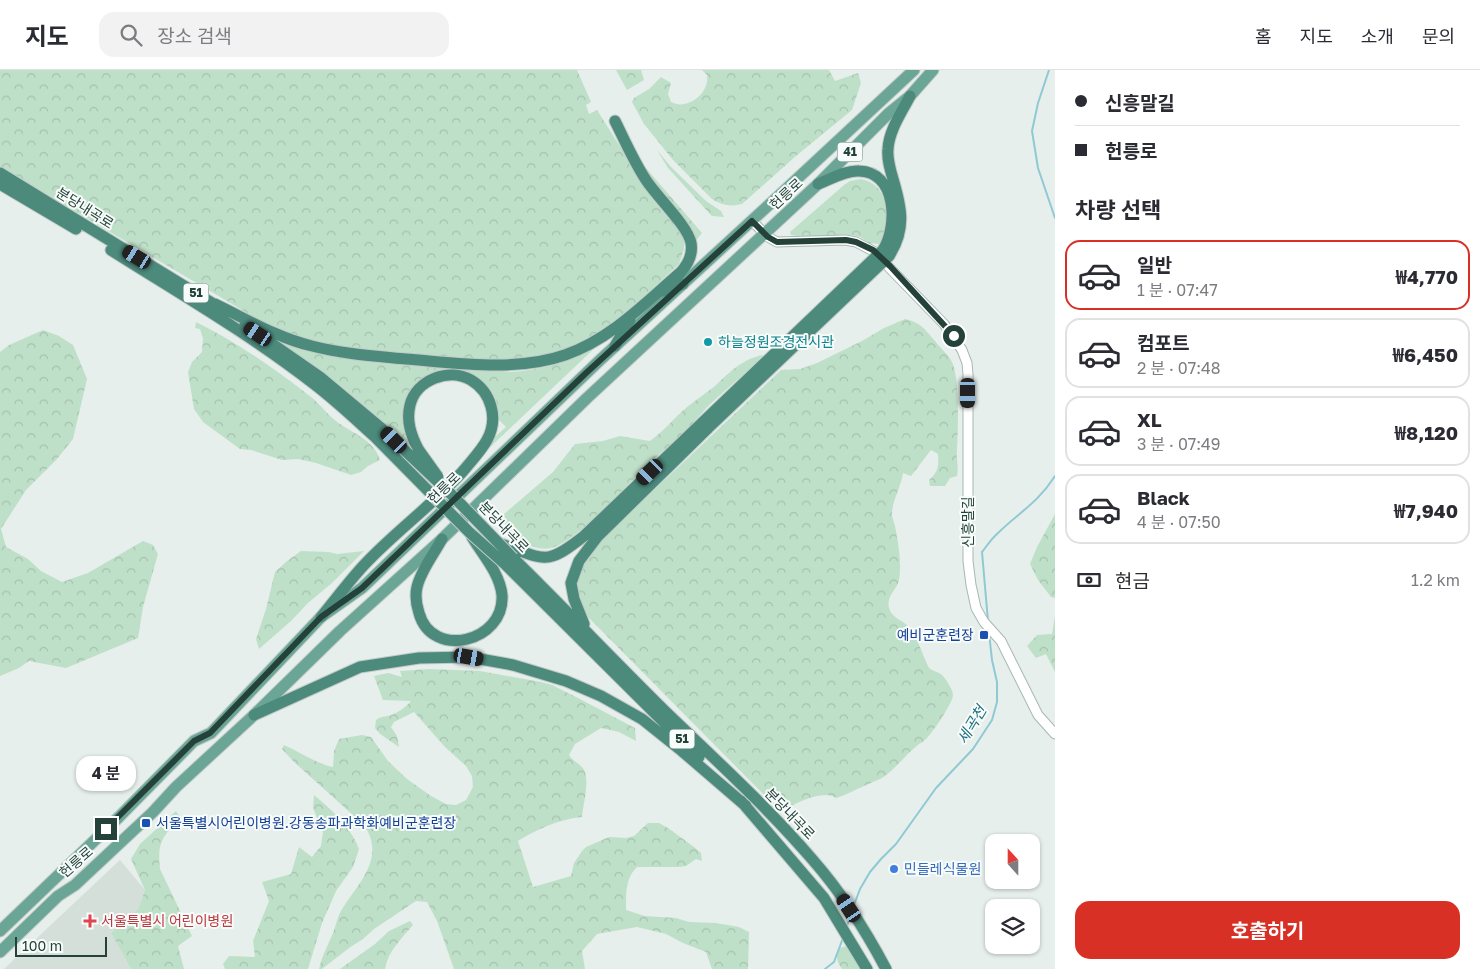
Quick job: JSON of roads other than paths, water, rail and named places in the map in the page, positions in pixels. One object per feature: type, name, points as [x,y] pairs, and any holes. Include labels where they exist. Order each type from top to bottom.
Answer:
[{"type":"highway","points":[[513,558],[541,558],[558,555],[584,536],[706,425],[886,253],[899,236],[901,222],[899,200],[888,159],[888,147],[892,131],[910,96]]},
{"type":"highway","points":[[215,304],[282,336],[312,346],[364,355],[438,362],[512,365],[540,362],[565,355],[611,332],[686,266],[690,257],[692,245],[687,232],[642,175],[615,121]]},
{"type":"highway","points":[[818,184],[853,171],[865,171],[877,176],[886,189],[893,210],[892,231],[886,253]]},
{"type":"highway","name":"분당내곡로","points":[[0,173],[215,304],[320,377],[378,432],[469,532],[513,558],[775,819],[813,860],[852,912],[886,969]]},
{"type":"highway","name":"분당내곡로","points":[[0,184],[155,277],[263,348],[378,432],[451,490],[501,544],[617,677],[687,744],[746,806],[824,898],[867,969]]},
{"type":"highway","points":[[656,294],[683,284]]},
{"type":"highway","points":[[615,346],[633,314]]},
{"type":"highway","points":[[321,617],[365,564],[451,490],[483,446],[490,433],[492,409],[488,396],[475,383],[461,375],[446,374],[425,383],[413,396],[408,413],[410,428],[415,442],[451,490]]},
{"type":"highway","points":[[587,630],[574,599],[571,583],[579,561],[598,536],[706,425]]},
{"type":"highway","points":[[442,539],[417,586],[415,602],[421,621],[434,635],[450,641],[469,639],[486,631],[497,617],[502,597],[495,573],[469,532]]},
{"type":"highway","points":[[254,715],[360,667],[418,658],[469,657],[504,664],[566,681],[601,696],[642,719],[746,806]]},
{"type":"main road","name":"헌릉로","points":[[0,931],[119,817],[194,741],[210,733],[321,617],[362,588],[615,346],[914,70]]},
{"type":"main road","name":"헌릉로","points":[[0,952],[58,896],[75,885],[153,812],[198,766],[254,715],[340,631],[442,539],[580,405],[818,184],[889,113],[910,96],[933,70]]},
{"type":"street","points":[[752,221],[765,233]]},
{"type":"street","name":"신흥말길","points":[[765,233],[773,240],[781,242],[832,239],[856,242],[873,250],[954,336],[967,363],[968,561],[970,585],[976,608],[984,622],[1001,641],[1038,715],[1055,734]]},
{"type":"waterway","name":"세곡천","points":[[1049,70],[1038,103],[1032,131],[1038,168],[1055,218]]},
{"type":"waterway","name":"세곡천","points":[[988,621],[982,552],[995,536],[1042,493],[1055,476]]},
{"type":"waterway","name":"세곡천","points":[[854,905],[860,889],[870,872],[896,844],[936,788],[973,749],[992,720],[997,702],[997,682],[989,633]]},
{"type":"waterway","name":"세곡천","points":[[847,926],[850,917]]},
{"type":"waterway","name":"세곡천","points":[[825,969],[834,962],[843,938]]},
{"type":"place","name":"하늘정원조경전시관","points":[[708,342]]},
{"type":"place","name":"예비군훈련장","points":[[984,635]]},
{"type":"place","name":"서울특별시어린이병원.강동송파과학화예비군훈련장","points":[[146,823]]},
{"type":"place","name":"민들레식물원","points":[[894,869]]},
{"type":"place","name":"서울특별시 어린이병원","points":[[90,921]]}]
